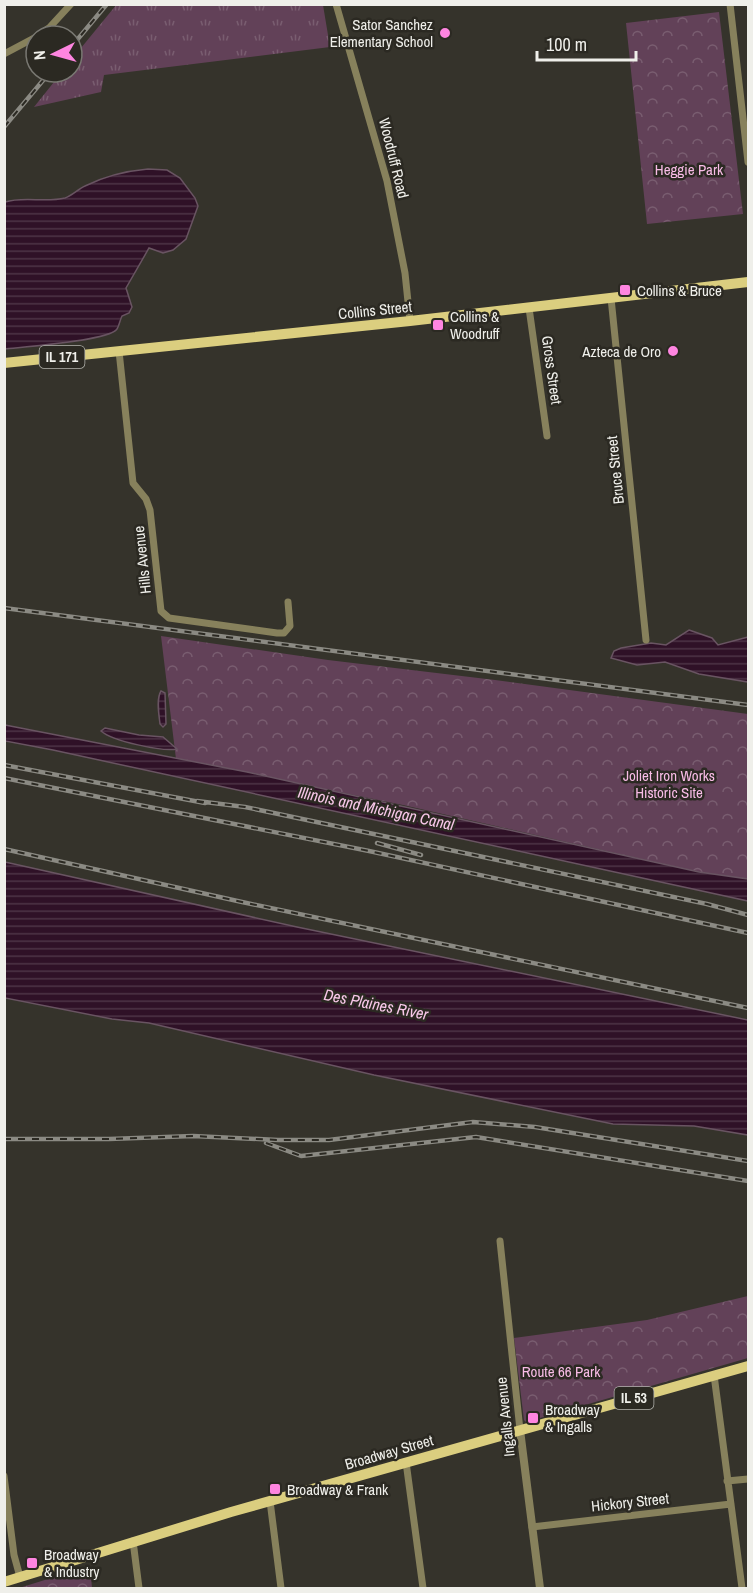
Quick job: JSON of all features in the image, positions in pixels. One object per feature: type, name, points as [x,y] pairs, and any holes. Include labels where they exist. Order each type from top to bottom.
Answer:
[{"type":"main road","name":"Collins Street","points":[[4,363],[530,308],[748,282]]},
{"type":"main road","name":"Broadway Street","points":[[4,1582],[270,1501],[748,1366]]},
{"type":"street","points":[[53,24],[71,4]]},
{"type":"street","name":"Woodruff Road","points":[[336,4],[387,181],[405,273],[410,321]]},
{"type":"street","points":[[730,4],[748,162]]},
{"type":"street","points":[[4,54],[24,43]]},
{"type":"street","points":[[739,75],[748,74]]},
{"type":"street","name":"Bruce Street","points":[[611,298],[646,640]]},
{"type":"street","name":"Gross Street","points":[[530,308],[547,436]]},
{"type":"street","name":"Hills Avenue","points":[[119,351],[133,483],[146,499],[150,510],[161,611],[169,618],[284,633],[290,626],[288,602]]},
{"type":"street","name":"Ingalls Avenue","points":[[500,1241],[540,1588]]},
{"type":"street","points":[[714,1376],[742,1588]]},
{"type":"street","points":[[406,1462],[423,1588]]},
{"type":"street","points":[[4,1476],[14,1555],[20,1577]]},
{"type":"street","points":[[728,1481],[748,1479]]},
{"type":"street","points":[[270,1501],[281,1588]]},
{"type":"street","name":"Hickory Street","points":[[532,1527],[730,1504]]},
{"type":"street","points":[[133,1541],[139,1588]]},
{"type":"green space","points":[[117,4],[323,5],[330,47],[104,75],[101,92],[34,107],[52,84],[84,84],[84,44]]},
{"type":"green space","name":"Heggie Park","points":[[719,12],[743,214],[647,224],[626,23]]},
{"type":"green space","name":"Joliet Iron Works Historic Site","points":[[161,636],[748,714],[748,879],[699,872],[403,805],[176,759]]},
{"type":"green space","name":"Route 66 Park","points":[[748,1296],[748,1358],[526,1422],[524,1420],[514,1338],[647,1320]]},
{"type":"green space","points":[[90,1566],[92,1588],[19,1588]]},
{"type":"water","points":[[148,169],[167,170],[180,178],[195,198],[198,206],[186,239],[173,250],[163,253],[149,248],[126,288],[132,307],[129,313],[122,316],[117,329],[99,337],[83,340],[5,349],[5,202],[65,198],[100,179]]},
{"type":"water","points":[[689,630],[712,638],[718,645],[748,637],[748,682],[699,674],[665,662],[637,665],[611,658],[614,651],[621,648],[651,643],[666,645]]},
{"type":"water","points":[[161,691],[165,693],[166,724],[163,727],[160,724],[158,707]]},
{"type":"water","name":"Illinois and Michigan Canal","points":[[5,725],[247,772],[699,872],[748,879],[748,901],[5,741]]},
{"type":"water","points":[[105,728],[163,737],[177,749],[161,749],[126,742],[101,731]]},
{"type":"water","name":"Des Plaines River","points":[[5,862],[297,927],[748,1020],[748,1135],[694,1126],[613,1124],[374,1075],[149,1023],[112,1019],[5,998]]},
{"type":"railway","points":[[84,32],[107,4]]},
{"type":"railway","points":[[4,127],[40,84]]},
{"type":"railway","points":[[4,608],[748,705]]},
{"type":"railway","points":[[4,765],[205,803]]},
{"type":"railway","points":[[4,778],[369,851],[748,933]]},
{"type":"railway","points":[[197,801],[245,807],[707,904],[748,915]]},
{"type":"railway","points":[[377,843],[421,855]]},
{"type":"railway","points":[[4,849],[242,902],[748,1008]]},
{"type":"railway","points":[[4,1139],[193,1136],[329,1140],[473,1122],[535,1127],[748,1161]]},
{"type":"railway","points":[[266,1143],[301,1156],[476,1137],[748,1181]]},
{"type":"place","name":"Sator Sanchez Elementary School","points":[[445,33]]},
{"type":"place","name":"Collins & Bruce","points":[[625,290]]},
{"type":"place","name":"Collins & Woodruff","points":[[438,325]]},
{"type":"place","name":"Azteca de Oro","points":[[673,351]]},
{"type":"place","name":"Broadway & Ingalls","points":[[533,1418]]},
{"type":"place","name":"Broadway & Frank","points":[[275,1489]]},
{"type":"place","name":"Broadway & Industry","points":[[32,1563]]}]
